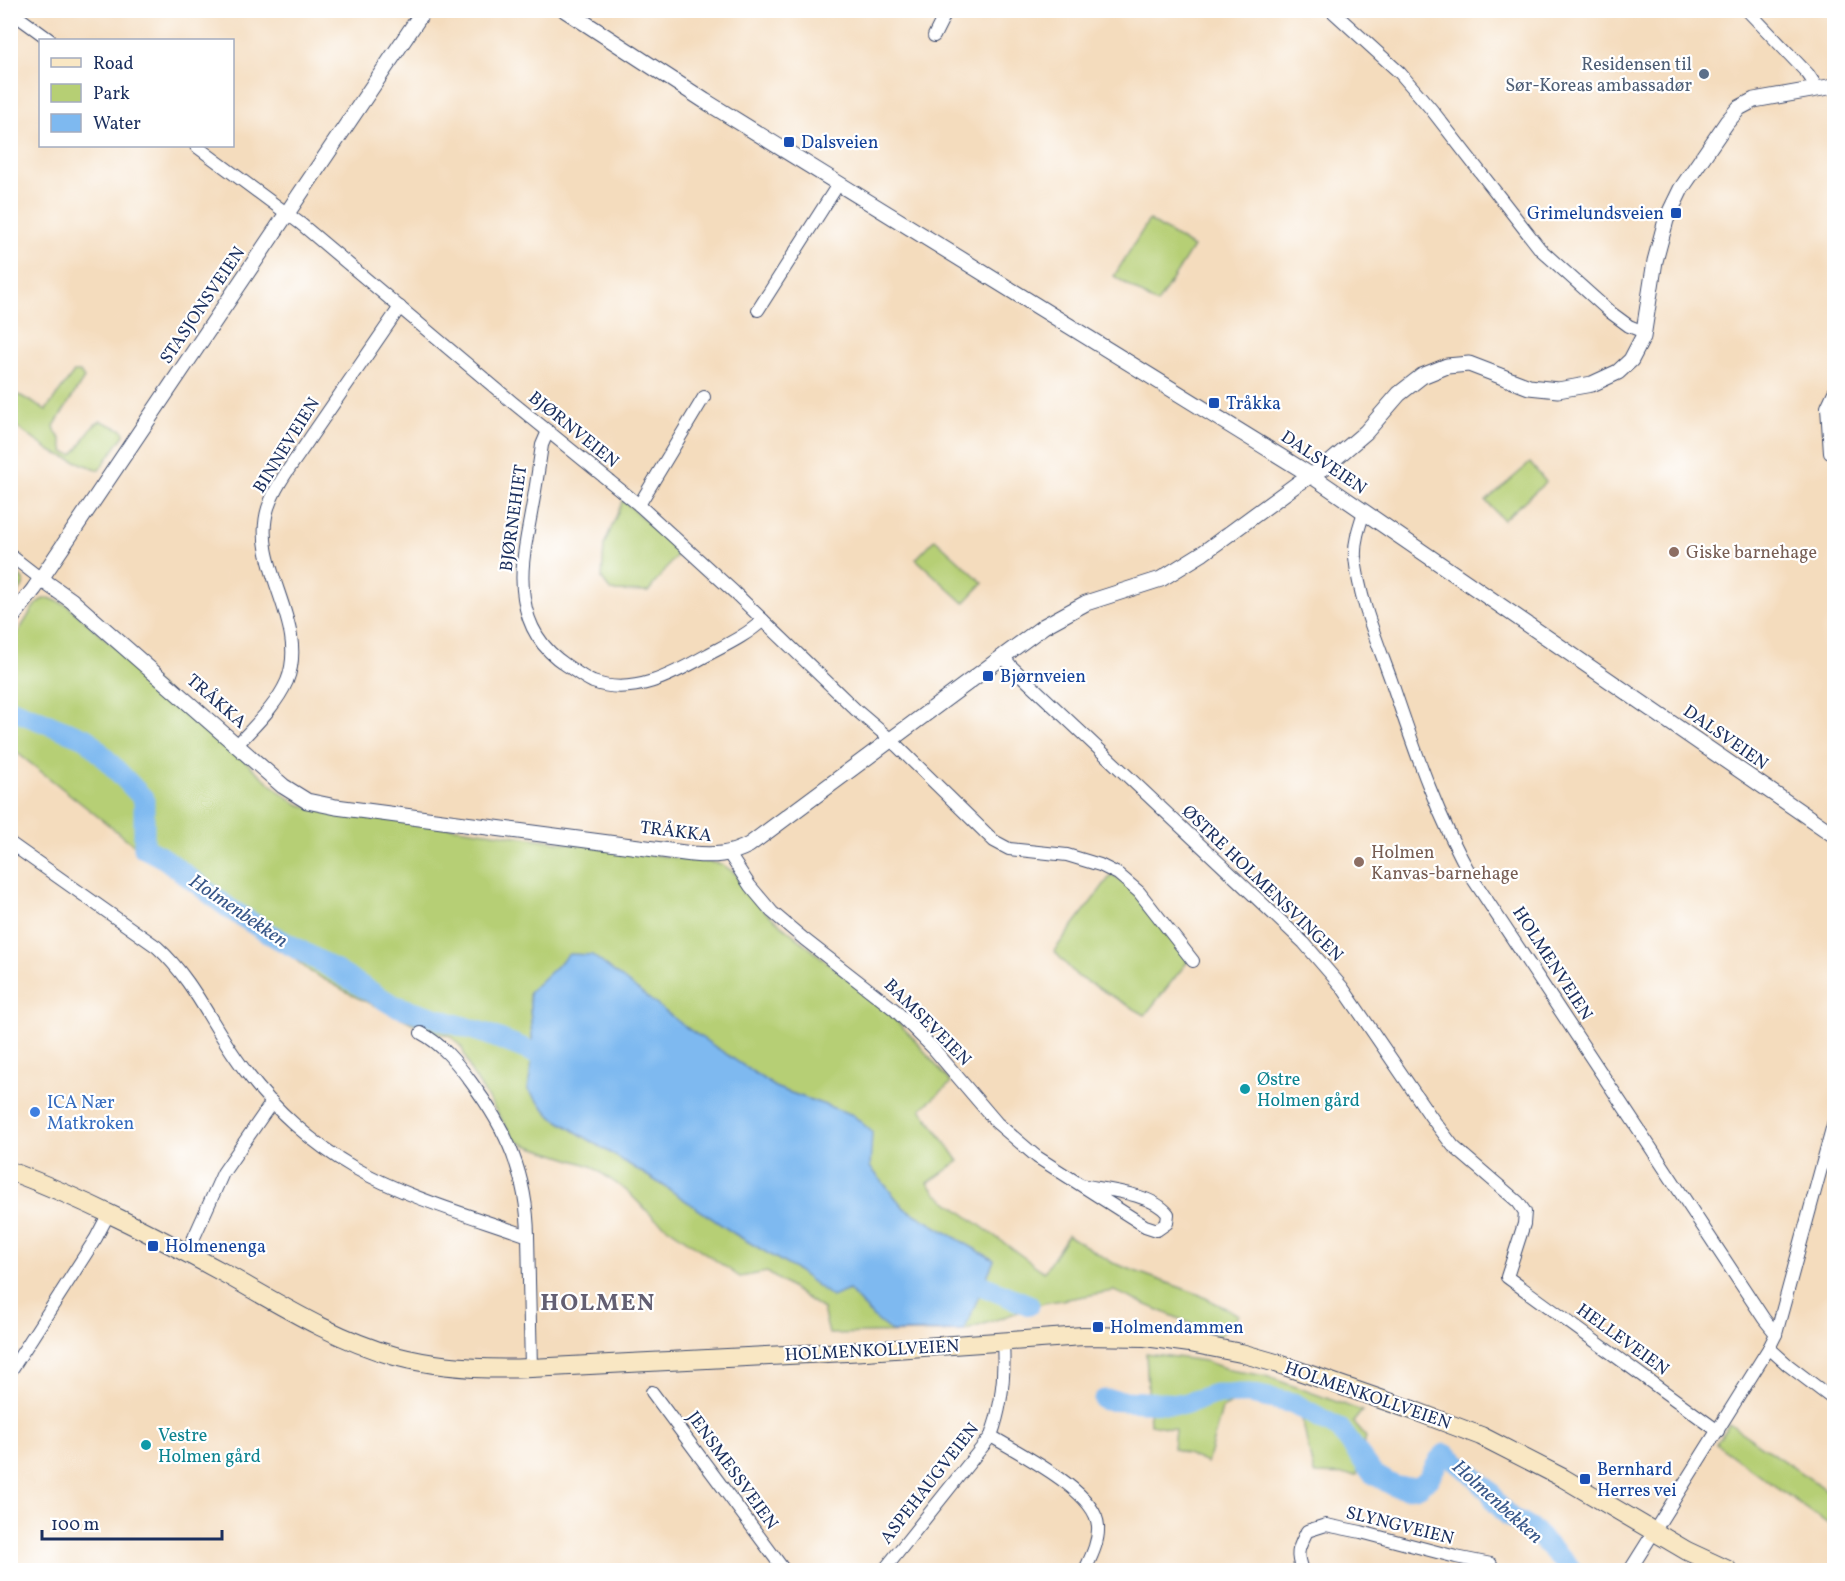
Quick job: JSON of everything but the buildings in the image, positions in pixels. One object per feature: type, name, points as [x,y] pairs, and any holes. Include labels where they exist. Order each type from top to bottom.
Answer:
[{"type":"main road","name":"HOLMENKOLLVEIEN","points":[[10,1171],[109,1213],[346,1338],[387,1353],[446,1366],[484,1369],[531,1368],[1003,1343],[1083,1336],[1145,1337],[1202,1345],[1258,1358],[1415,1411],[1481,1436],[1555,1473],[1687,1551],[1728,1570]]},
{"type":"street","name":"STASJONSVEIEN","points":[[10,620],[41,579],[424,10]]},
{"type":"street","name":"DALSVEIEN","points":[[565,10],[705,101],[1312,476],[1834,835]]},
{"type":"street","points":[[934,36],[947,10]]},
{"type":"street","points":[[1331,10],[1400,73],[1431,109],[1540,249],[1610,312],[1629,326],[1644,332]]},
{"type":"street","points":[[1747,10],[1808,74],[1818,89]]},
{"type":"street","points":[[10,11],[49,39]]},
{"type":"street","points":[[1312,476],[1366,432],[1406,388],[1422,376],[1439,368],[1455,364],[1469,364],[1529,387],[1551,390],[1572,389],[1592,384],[1618,372],[1636,352],[1644,332],[1654,261],[1666,220],[1681,189],[1727,122],[1739,108],[1754,100],[1834,86]]},
{"type":"street","name":"BJØRNVEIEN","points":[[197,147],[288,213],[639,505],[856,710],[890,739],[999,845],[1009,849],[1067,855],[1108,868],[1126,879],[1139,892],[1193,961]]},
{"type":"street","points":[[758,310],[839,183]]},
{"type":"street","name":"BINNEVEIEN","points":[[237,745],[276,700],[287,680],[291,659],[288,625],[266,549],[264,527],[268,507],[284,477],[400,307]]},
{"type":"street","points":[[1830,453],[1827,407],[1834,392]]},
{"type":"street","points":[[639,505],[704,397]]},
{"type":"street","name":"BJØRNEHIET","points":[[548,431],[542,445],[524,550],[522,576],[529,622],[539,640],[550,653],[595,682],[614,686],[635,685],[665,678],[681,670],[747,634],[763,620]]},
{"type":"street","name":"TRÅKKA","points":[[10,555],[71,600],[291,793],[307,801],[692,854],[724,855],[749,845],[1044,626],[1075,608],[1146,585],[1175,572],[1297,484],[1312,476]]},
{"type":"street","name":"HOLMENVEIEN","points":[[1364,512],[1355,551],[1364,597],[1413,745],[1453,843],[1473,879],[1776,1334]]},
{"type":"street","name":"ØSTRE HOLMENSVINGEN","points":[[1003,656],[1318,959],[1342,987],[1453,1146],[1464,1158],[1512,1196],[1522,1208],[1525,1212],[1524,1224],[1507,1277]]},
{"type":"street","points":[[10,843],[170,958],[190,984],[241,1066],[272,1102],[329,1151],[375,1179],[528,1236]]},
{"type":"street","name":"BAMSEVEIEN","points":[[724,855],[772,912],[895,1010],[933,1048],[997,1123],[1037,1157],[1118,1211],[1145,1226],[1157,1230],[1167,1223],[1168,1214],[1161,1205],[1150,1199],[1081,1185]]},
{"type":"street","points":[[422,1033],[452,1059],[483,1097],[501,1127],[517,1162],[526,1203],[531,1368]]},
{"type":"street","points":[[187,1253],[223,1173],[272,1102]]},
{"type":"street","points":[[1630,1570],[1776,1334],[1834,1121]]},
{"type":"street","points":[[10,1372],[96,1238],[109,1213]]},
{"type":"street","name":"HELLEVEIEN","points":[[1507,1277],[1718,1431]]},
{"type":"street","name":"ASPEHAUGVEIEN","points":[[884,1570],[991,1437],[1002,1390],[1003,1343]]},
{"type":"street","points":[[1769,1348],[1834,1400]]},
{"type":"street","name":"JENSMESSVEIEN","points":[[652,1392],[784,1570]]},
{"type":"street","points":[[991,1437],[1074,1488],[1087,1501],[1099,1525],[1098,1539],[1085,1570]]},
{"type":"street","name":"SLYNGVEIEN","points":[[1302,1570],[1297,1558],[1298,1549],[1307,1531],[1326,1525],[1491,1564]]},
{"type":"green space","points":[[1149,220],[1193,247],[1157,304],[1114,276]]},
{"type":"green space","points":[[74,372],[80,372],[84,378],[54,426],[61,439],[64,452],[72,455],[92,428],[101,421],[123,430],[124,435],[99,470],[52,452],[11,423],[11,393],[46,410]]},
{"type":"green space","points":[[1530,463],[1546,482],[1503,520],[1486,501]]},
{"type":"green space","points":[[623,500],[679,552],[648,592],[611,591],[602,579],[604,545]]},
{"type":"green space","points":[[935,539],[983,583],[964,603],[916,559]]},
{"type":"green space","points":[[11,564],[24,582],[11,601]]},
{"type":"green space","points":[[49,598],[67,605],[279,791],[298,804],[311,808],[722,864],[736,874],[763,910],[885,1009],[951,1083],[921,1109],[959,1161],[928,1183],[937,1194],[1044,1272],[1068,1235],[1113,1263],[1198,1294],[1239,1315],[1220,1336],[1114,1291],[1044,1303],[964,1331],[829,1334],[823,1309],[767,1272],[740,1277],[654,1218],[627,1191],[591,1166],[514,1139],[471,1072],[462,1048],[451,1036],[430,1031],[356,997],[311,972],[283,950],[224,916],[11,748],[11,644],[33,608],[41,600]],"holes":[[[529,992],[687,1028],[777,1088],[853,1115],[870,1167],[904,1208],[994,1260],[983,1286],[873,1317],[849,1290],[831,1296],[798,1271],[735,1234],[664,1186],[552,1117],[528,1090],[533,1052]]]},
{"type":"green space","points":[[1112,874],[1132,889],[1189,960],[1145,1015],[1077,976],[1054,951]]},
{"type":"green space","points":[[1146,1353],[1205,1361],[1230,1370],[1266,1376],[1362,1411],[1353,1422],[1366,1437],[1357,1475],[1314,1474],[1298,1401],[1258,1389],[1222,1409],[1207,1463],[1173,1448],[1175,1429],[1150,1424]]},
{"type":"green space","points":[[1729,1424],[1834,1495],[1834,1528],[1716,1444]]},
{"type":"water","points":[[569,954],[592,955],[687,1028],[777,1088],[853,1115],[872,1132],[870,1167],[904,1208],[994,1260],[964,1331],[892,1332],[873,1317],[849,1290],[832,1297],[798,1271],[735,1234],[664,1186],[552,1117],[528,1090],[533,1052],[529,992]]},
{"type":"waterway","name":"Holmenbekken","points":[[10,709],[87,739],[144,799],[144,848],[165,859],[230,909],[393,1005],[487,1034],[533,1052]]},
{"type":"waterway","name":"Holmenbekken","points":[[983,1286],[1029,1305]]},
{"type":"waterway","name":"Holmenbekken","points":[[1104,1400],[1184,1404],[1215,1394],[1250,1394],[1293,1403],[1340,1429],[1372,1473],[1394,1486],[1404,1488],[1420,1486],[1429,1478],[1445,1454],[1469,1471],[1510,1517],[1535,1532],[1572,1570]]},
{"type":"place","name":"Residensen til Sør-Koreas ambassadør","points":[[1704,74]]},
{"type":"place","name":"Dalsveien","points":[[789,142]]},
{"type":"place","name":"Grimelundsveien","points":[[1676,213]]},
{"type":"place","name":"Tråkka","points":[[1214,403]]},
{"type":"place","name":"Giske barnehage","points":[[1674,552]]},
{"type":"place","name":"Bjørnveien","points":[[988,676]]},
{"type":"place","name":"Holmen Kanvas-barnehage","points":[[1359,862]]},
{"type":"place","name":"Østre Holmen gård","points":[[1245,1089]]},
{"type":"place","name":"ICA Nær Matkroken","points":[[35,1112]]},
{"type":"place","name":"Holmenenga","points":[[153,1246]]},
{"type":"place","name":"Holmendammen","points":[[1098,1327]]},
{"type":"place","name":"Vestre Holmen gård","points":[[146,1445]]},
{"type":"place","name":"Bernhard Herres vei","points":[[1585,1479]]},
{"type":"district","name":"HOLMEN","points":[[598,1302]]}]
